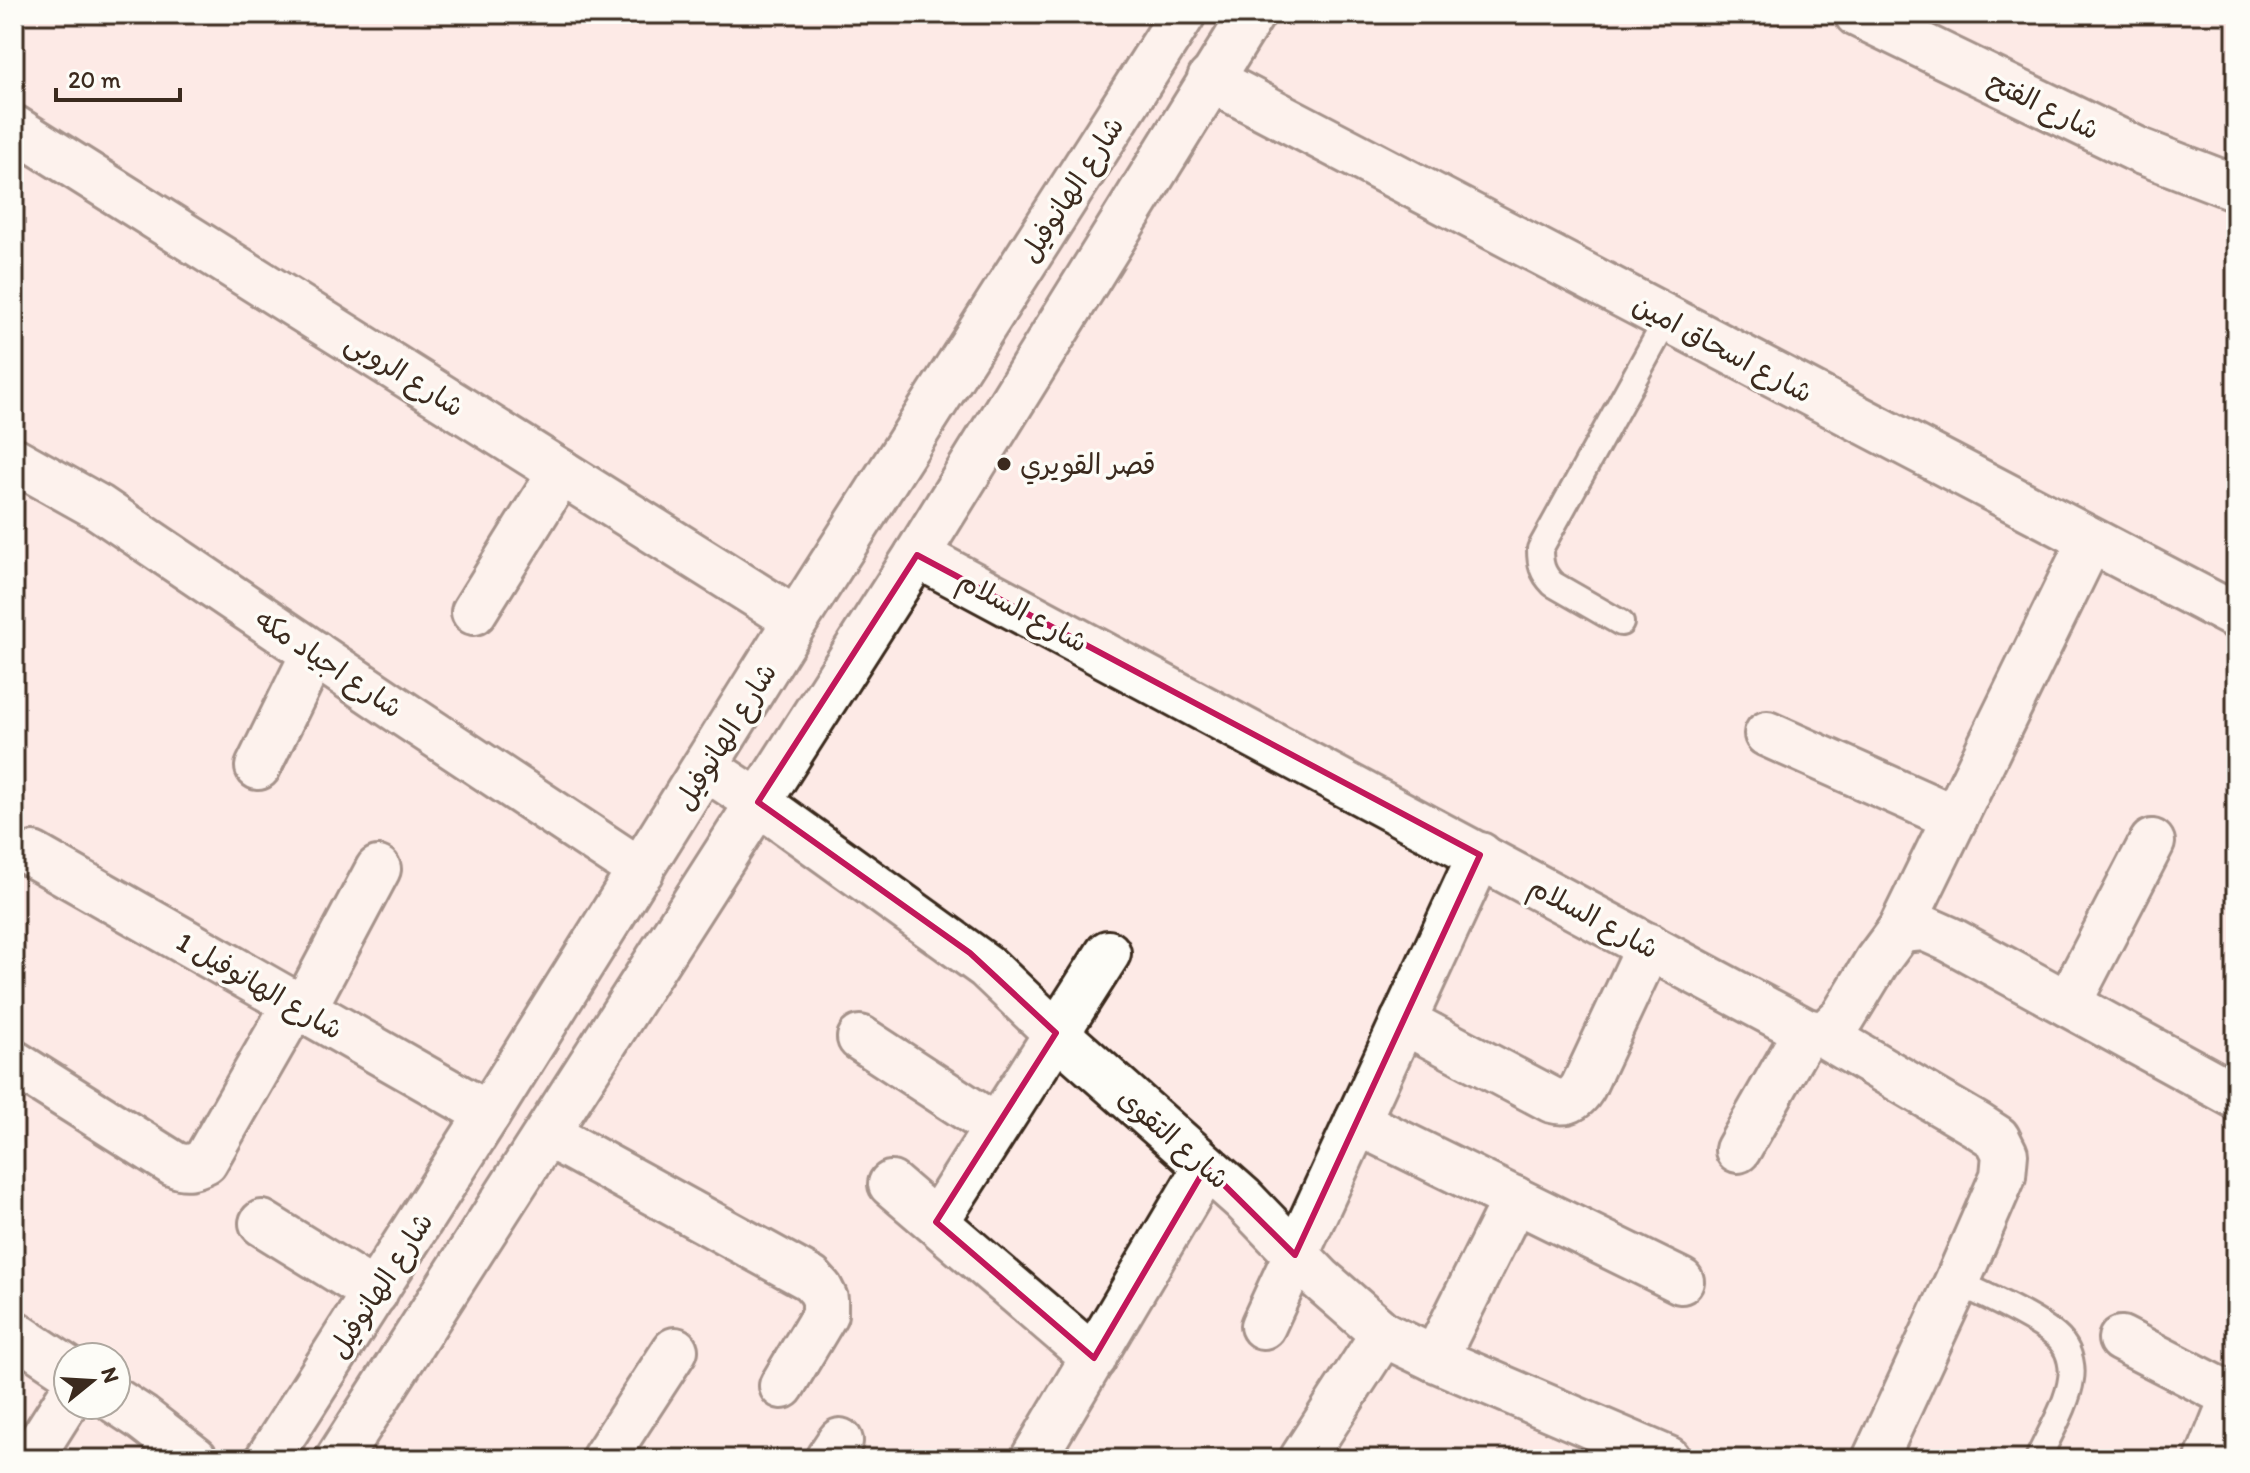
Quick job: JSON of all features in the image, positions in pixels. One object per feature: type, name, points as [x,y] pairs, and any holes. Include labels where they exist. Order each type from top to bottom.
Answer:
[{"type":"street","name":"شارع الهانوفيل","points":[[268,1459],[706,768],[796,620],[1183,14]]},
{"type":"street","name":"شارع الهانوفيل","points":[[338,1459],[917,555],[1252,14]]},
{"type":"street","name":"شارع الفتح","points":[[1857,14],[2140,151],[2236,188]]},
{"type":"street","name":"شارع اسحاق امين","points":[[1210,79],[2236,616]]},
{"type":"street","name":"شارع الروبى","points":[[14,128],[796,620]]},
{"type":"street","name":"شارع اجياد مكه","points":[[14,460],[98,507],[641,871]]},
{"type":"street","points":[[474,612],[561,472]]},
{"type":"street","points":[[1738,1150],[1815,1033],[1843,1017],[1900,930],[2090,541]]},
{"type":"street","name":"شارع السلام","points":[[917,555],[1815,1033],[1997,1138],[2005,1154],[2003,1176],[1957,1282]]},
{"type":"street","points":[[258,767],[314,653]]},
{"type":"street","points":[[1767,734],[1955,818]]},
{"type":"street","name":"شارع التقوى","points":[[706,768],[970,953],[1269,1223],[1295,1255],[1383,1334],[1668,1459]]},
{"type":"street","points":[[2068,1004],[2152,842]]},
{"type":"street","name":"شارع الهانوفيل 1","points":[[33,855],[488,1114]]},
{"type":"street","points":[[1263,1326],[1480,855]]},
{"type":"street","points":[[14,1063],[174,1164],[185,1168],[205,1161],[378,869]]},
{"type":"street","points":[[1900,930],[1924,928],[1951,940],[2236,1096]]},
{"type":"street","points":[[1403,1021],[1552,1100],[1561,1103],[1570,1101],[1583,1087],[1649,946]]},
{"type":"street","points":[[936,1222],[1108,953]]},
{"type":"street","points":[[860,1038],[996,1127]]},
{"type":"street","points":[[1357,1122],[1681,1281]]},
{"type":"street","points":[[547,1134],[811,1279],[825,1299],[825,1314],[782,1386]]},
{"type":"street","points":[[1033,1459],[1206,1167]]},
{"type":"street","points":[[891,1184],[1094,1358]]},
{"type":"street","points":[[1435,1359],[1515,1199]]},
{"type":"street","points":[[262,1223],[375,1293]]},
{"type":"street","points":[[1875,1459],[1957,1282]]},
{"type":"street","points":[[14,1333],[52,1358]]},
{"type":"street","points":[[1302,1459],[1383,1334]]},
{"type":"street","points":[[2121,1339],[2234,1397],[2208,1459]]},
{"type":"street","points":[[604,1459],[675,1350]]},
{"type":"street","points":[[132,1411],[195,1459]]},
{"type":"street","points":[[30,1459],[54,1421]]},
{"type":"lane","points":[[1621,623],[1553,584],[1540,563],[1540,549],[1667,319]]},
{"type":"lane","points":[[1957,1282],[2051,1330],[2063,1344],[2070,1361],[2071,1379],[2038,1459]]},
{"type":"highlighted area","points":[[917,555],[1480,855],[1295,1255],[1206,1167],[1094,1358],[936,1222],[1056,1033],[970,953],[758,802]]},
{"type":"place","name":"قصر القويري","points":[[1004,464]]}]
